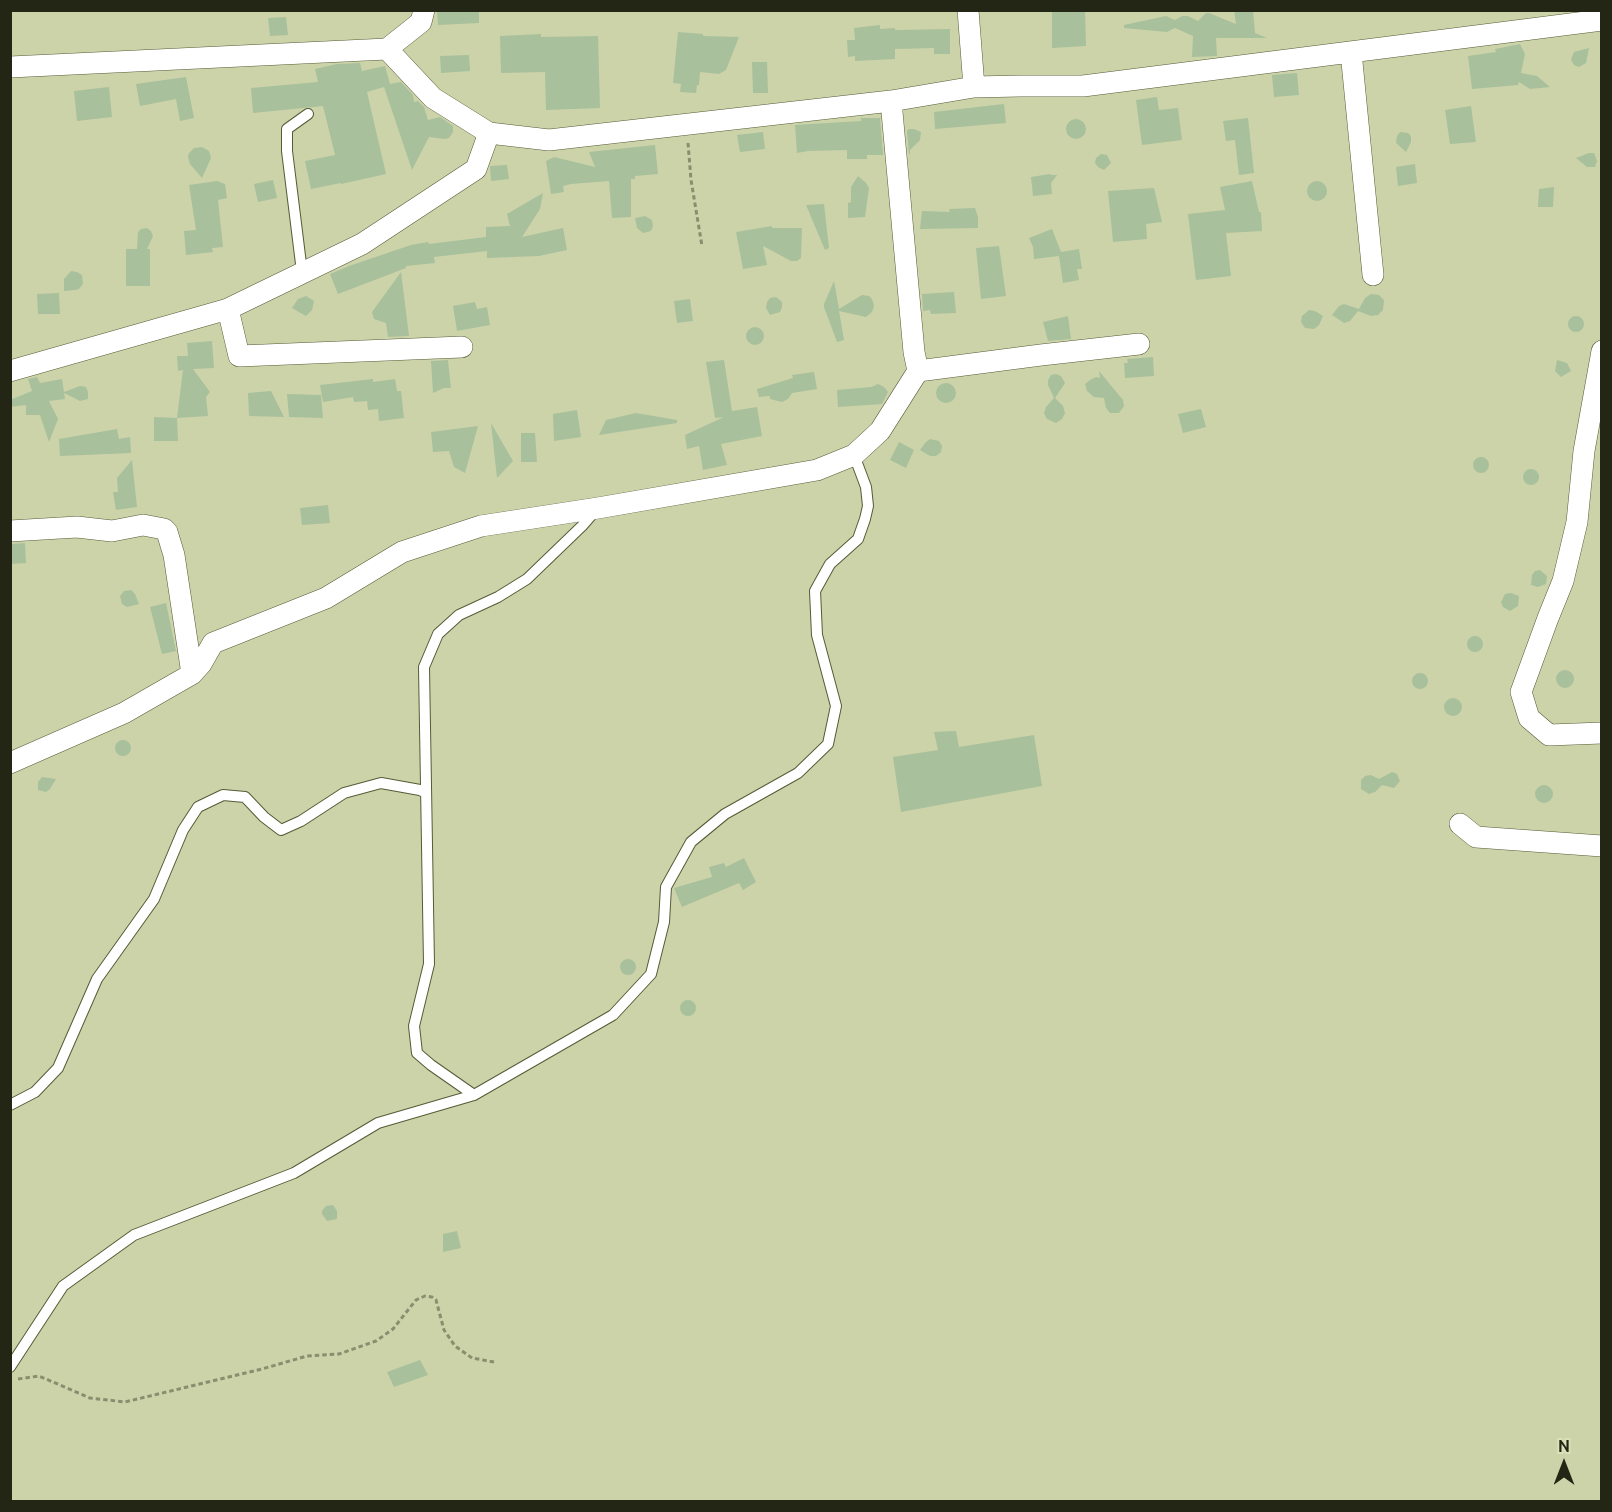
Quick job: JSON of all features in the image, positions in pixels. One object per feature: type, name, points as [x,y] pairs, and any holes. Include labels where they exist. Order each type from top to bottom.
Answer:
[{"type":"street","points":[[10,68],[387,49],[421,22],[424,10]]},
{"type":"street","points":[[968,10],[974,87]]},
{"type":"street","points":[[387,49],[433,98],[489,133],[549,140],[891,101],[974,87],[1083,87],[1602,20]]},
{"type":"street","points":[[1351,52],[1373,275]]},
{"type":"street","points":[[10,763],[124,713],[192,674],[201,664],[213,643],[326,598],[402,552],[481,526],[817,470],[854,455],[880,431],[918,370],[914,352],[891,101]]},
{"type":"street","points":[[10,371],[228,309],[362,244],[476,169],[489,133]]},
{"type":"street","points":[[228,309],[239,356],[462,347]]},
{"type":"street","points":[[918,370],[1139,345]]},
{"type":"street","points":[[1602,351],[1593,455],[1563,581],[1521,692],[1529,718],[1549,735],[1602,734]]},
{"type":"street","points":[[10,531],[77,527],[112,531],[143,525],[164,529],[174,555],[192,674]]},
{"type":"street","points":[[1460,824],[1476,837],[1602,846]]},
{"type":"lane","points":[[302,272],[287,151],[287,129],[308,114]]},
{"type":"lane","points":[[10,1367],[63,1286],[134,1235],[294,1173],[378,1124],[474,1095],[614,1016],[651,974],[664,922],[666,887],[691,842],[725,814],[798,773],[828,744],[836,706],[817,635],[815,591],[830,564],[858,539],[865,519],[868,506],[866,488],[854,455]]},
{"type":"lane","points":[[474,1095],[417,1053],[414,1026],[429,964],[424,667],[438,634],[459,615],[498,597],[527,579],[598,508]]},
{"type":"lane","points":[[10,1106],[35,1092],[58,1068],[97,979],[154,899],[183,830],[198,807],[223,795],[245,797],[264,817],[281,830],[301,821],[344,793],[381,783],[426,793]]},
{"type":"path","points":[[686,124],[691,180],[702,246]]},
{"type":"path","points":[[10,1380],[39,1376],[90,1398],[125,1402],[307,1356],[339,1354],[376,1341],[393,1329],[416,1299],[425,1296],[436,1300],[444,1330],[455,1346],[472,1358],[494,1362]]},
{"type":"building","points":[[437,10],[479,10],[479,23],[438,25]]},
{"type":"building","points":[[1052,10],[1085,10],[1086,46],[1052,48]]},
{"type":"building","points":[[1234,10],[1253,10],[1255,33],[1267,38],[1216,38],[1217,56],[1192,57],[1193,36],[1175,28],[1167,32],[1124,28],[1124,25],[1166,16],[1175,20],[1188,16],[1198,21],[1206,13],[1236,24]]},
{"type":"building","points":[[286,17],[288,35],[270,36],[268,18]]},
{"type":"building","points":[[880,25],[880,29],[895,28],[895,30],[950,29],[950,54],[934,54],[934,48],[895,49],[895,59],[855,61],[855,56],[848,57],[847,40],[855,40],[854,28]]},
{"type":"building","points":[[678,32],[703,34],[703,36],[739,37],[726,70],[719,74],[700,72],[696,93],[680,92],[681,84],[673,83]]},
{"type":"building","points":[[541,34],[541,37],[598,36],[600,108],[546,110],[545,72],[501,73],[500,36]]},
{"type":"building","points":[[1520,44],[1525,54],[1521,73],[1537,76],[1550,87],[1530,89],[1519,82],[1518,85],[1472,89],[1468,56],[1496,52],[1495,49]]},
{"type":"building","points":[[1589,48],[1586,63],[1579,67],[1574,65],[1571,60],[1574,52]]},
{"type":"building","points":[[469,55],[470,71],[441,73],[440,56]]},
{"type":"building","points":[[752,62],[767,62],[768,93],[753,93]]},
{"type":"building","points":[[360,63],[362,71],[385,66],[390,84],[401,82],[413,95],[414,102],[418,101],[424,107],[428,120],[440,117],[453,126],[453,132],[449,138],[445,139],[429,137],[412,170],[384,87],[367,92],[386,174],[311,189],[305,161],[335,155],[323,106],[253,113],[251,88],[318,82],[315,69],[337,64]]},
{"type":"building","points":[[1297,73],[1299,95],[1274,97],[1272,75]]},
{"type":"building","points":[[186,77],[194,118],[180,121],[176,99],[140,106],[136,84]]},
{"type":"building","points":[[109,87],[112,117],[77,121],[74,91]]},
{"type":"building","points":[[1157,97],[1159,110],[1178,108],[1182,140],[1142,145],[1136,100]]},
{"type":"building","points":[[1004,104],[1006,123],[935,129],[934,112]]},
{"type":"building","points":[[1471,106],[1476,142],[1450,144],[1445,110]]},
{"type":"building","points":[[861,118],[880,118],[883,155],[867,155],[867,159],[847,159],[847,150],[797,153],[795,125],[861,121]]},
{"type":"building","points":[[1248,118],[1254,173],[1239,175],[1235,140],[1226,141],[1223,121]]},
{"type":"building","points":[[1072,119],[1080,119],[1086,125],[1086,133],[1080,139],[1072,139],[1066,133],[1066,125]]},
{"type":"building","points":[[909,129],[921,132],[920,140],[910,150],[910,154],[907,131]]},
{"type":"building","points":[[763,132],[765,149],[740,152],[737,135]]},
{"type":"building","points":[[1400,132],[1411,136],[1406,152],[1396,143]]},
{"type":"building","points":[[655,145],[658,174],[635,176],[635,179],[631,179],[631,217],[612,218],[609,181],[571,184],[563,186],[564,192],[551,194],[546,161],[554,157],[595,167],[589,152]]},
{"type":"building","points":[[202,147],[209,151],[211,158],[202,178],[190,164],[188,157],[194,148]]},
{"type":"building","points":[[1594,153],[1597,161],[1595,167],[1587,167],[1576,158]]},
{"type":"building","points":[[1101,154],[1107,155],[1111,163],[1104,170],[1095,163],[1096,158]]},
{"type":"building","points":[[1415,164],[1417,183],[1398,186],[1396,167]]},
{"type":"building","points":[[507,165],[509,179],[491,181],[490,166]]},
{"type":"building","points":[[1057,175],[1051,183],[1052,194],[1033,196],[1031,177]]},
{"type":"building","points":[[858,176],[869,188],[865,217],[848,218],[851,187]]},
{"type":"building","points":[[273,180],[277,198],[258,202],[254,184]]},
{"type":"building","points":[[217,181],[225,184],[227,198],[218,200],[223,247],[212,248],[213,252],[186,255],[184,231],[196,230],[189,185]]},
{"type":"building","points":[[1252,181],[1259,212],[1261,212],[1262,231],[1226,233],[1231,276],[1196,280],[1188,214],[1225,210],[1220,187]]},
{"type":"building","points":[[1317,181],[1324,184],[1327,191],[1324,198],[1317,201],[1310,198],[1307,191],[1310,184]]},
{"type":"building","points":[[1554,187],[1553,207],[1538,207],[1539,189]]},
{"type":"building","points":[[1154,188],[1162,222],[1146,224],[1147,239],[1113,242],[1108,191]]},
{"type":"building","points":[[543,193],[540,209],[522,237],[563,228],[567,250],[539,256],[487,258],[487,251],[434,257],[435,263],[406,266],[406,268],[338,294],[330,274],[411,245],[486,237],[486,227],[510,226],[507,214]]},
{"type":"building","points":[[824,204],[829,248],[825,250],[806,205]]},
{"type":"building","points":[[975,208],[978,228],[920,229],[922,211],[950,212],[949,209]]},
{"type":"building","points":[[645,216],[652,220],[653,226],[651,231],[643,233],[637,228],[635,218]]},
{"type":"building","points":[[772,226],[772,228],[802,228],[801,258],[791,261],[763,246],[767,265],[743,269],[736,232]]},
{"type":"building","points":[[147,228],[153,236],[147,249],[150,249],[150,286],[126,286],[126,249],[137,249],[138,232]]},
{"type":"building","points":[[1052,229],[1061,252],[1079,249],[1082,269],[1077,269],[1079,280],[1063,283],[1059,256],[1034,259],[1033,247],[1029,238]]},
{"type":"building","points":[[999,246],[1006,296],[981,299],[976,248]]},
{"type":"building","points":[[71,271],[82,275],[83,284],[79,289],[64,291],[64,279]]},
{"type":"building","points":[[401,272],[409,336],[388,337],[386,323],[374,319],[372,312]]},
{"type":"building","points":[[834,281],[839,309],[862,295],[869,296],[874,306],[872,312],[866,317],[839,311],[844,340],[837,342],[824,307]]},
{"type":"building","points":[[954,292],[956,313],[931,314],[930,310],[923,311],[922,294]]},
{"type":"building","points":[[59,293],[60,314],[38,314],[37,294]]},
{"type":"building","points":[[1371,294],[1379,295],[1384,300],[1383,310],[1378,315],[1371,316],[1358,311],[1350,321],[1344,323],[1332,315],[1339,306],[1344,304],[1359,309],[1365,298]]},
{"type":"building","points":[[306,296],[314,301],[312,310],[306,316],[292,308],[298,299]]},
{"type":"building","points":[[776,297],[782,302],[782,307],[780,312],[770,315],[766,308],[767,302],[770,298]]},
{"type":"building","points":[[690,299],[693,321],[677,323],[674,301]]},
{"type":"building","points":[[475,302],[477,309],[487,307],[490,325],[457,331],[453,306]]},
{"type":"building","points":[[1309,310],[1323,316],[1319,325],[1314,329],[1305,328],[1301,322],[1302,316]]},
{"type":"building","points":[[1068,316],[1071,339],[1048,341],[1043,322]]},
{"type":"building","points":[[1576,316],[1584,324],[1576,332],[1568,324]]},
{"type":"building","points":[[755,327],[761,330],[764,336],[761,342],[755,345],[749,342],[746,336],[749,330]]},
{"type":"building","points":[[212,341],[214,368],[193,369],[210,392],[206,397],[208,416],[177,418],[183,370],[178,371],[177,356],[188,356],[187,343]]},
{"type":"building","points":[[1153,357],[1154,376],[1125,378],[1124,363],[1128,363],[1127,359]]},
{"type":"building","points":[[448,360],[451,388],[444,388],[433,393],[431,361]]},
{"type":"building","points":[[724,360],[732,411],[757,407],[762,436],[721,444],[727,465],[703,470],[699,446],[687,449],[685,435],[724,417],[715,418],[706,362]]},
{"type":"building","points":[[1557,360],[1567,363],[1571,371],[1561,377],[1555,371]]},
{"type":"building","points":[[1099,371],[1123,400],[1124,406],[1119,413],[1110,413],[1106,408],[1104,398],[1094,397],[1087,391],[1085,384],[1096,377],[1100,378]]},
{"type":"building","points":[[814,372],[817,389],[792,393],[782,402],[770,399],[770,396],[759,397],[757,389],[793,378],[792,375]]},
{"type":"building","points":[[1051,375],[1061,376],[1065,383],[1055,398],[1063,406],[1065,413],[1056,423],[1047,419],[1044,413],[1054,398],[1048,380]]},
{"type":"building","points":[[37,377],[40,383],[62,379],[64,392],[80,386],[86,387],[88,392],[88,399],[80,401],[64,393],[65,399],[49,401],[58,419],[49,442],[40,415],[26,415],[26,405],[10,407],[10,400],[32,391],[28,379]]},
{"type":"building","points":[[373,379],[373,382],[395,379],[397,391],[401,391],[404,418],[379,421],[378,409],[368,410],[367,401],[354,402],[353,397],[323,402],[320,385]]},
{"type":"building","points":[[946,383],[953,386],[956,393],[953,400],[946,403],[939,400],[936,393],[939,386]]},
{"type":"building","points":[[878,384],[888,392],[882,404],[838,407],[837,390],[871,387]]},
{"type":"building","points":[[271,391],[284,417],[249,416],[248,393]]},
{"type":"building","points":[[287,394],[321,395],[323,418],[289,417]]},
{"type":"building","points":[[1201,409],[1206,427],[1183,433],[1178,414]]},
{"type":"building","points":[[577,410],[581,437],[554,441],[553,414]]},
{"type":"building","points":[[636,413],[677,420],[677,423],[599,435],[606,420]]},
{"type":"building","points":[[154,417],[177,418],[178,441],[154,441]]},
{"type":"building","points":[[491,423],[513,461],[497,478]]},
{"type":"building","points":[[478,426],[465,473],[454,467],[449,451],[433,452],[431,432]]},
{"type":"building","points":[[117,429],[119,439],[130,437],[131,453],[60,456],[59,439]]},
{"type":"building","points":[[521,433],[535,433],[537,462],[521,462]]},
{"type":"building","points":[[930,439],[939,441],[942,446],[941,452],[936,456],[930,456],[920,450]]},
{"type":"building","points":[[899,442],[914,450],[906,468],[890,460]]},
{"type":"building","points":[[1478,457],[1484,457],[1489,465],[1487,471],[1478,473],[1473,468],[1473,462]]},
{"type":"building","points":[[132,460],[137,507],[116,510],[113,492],[118,492],[117,478]]},
{"type":"building","points":[[1531,469],[1537,471],[1539,477],[1537,483],[1531,485],[1525,483],[1523,477],[1525,471]]},
{"type":"building","points":[[328,505],[330,523],[302,525],[300,508]]},
{"type":"building","points":[[25,543],[26,563],[10,564],[10,544]]},
{"type":"building","points":[[1540,570],[1547,576],[1546,584],[1538,587],[1531,585],[1532,575],[1535,571]]},
{"type":"building","points":[[131,590],[139,604],[127,607],[122,604],[120,596],[124,591]]},
{"type":"building","points":[[1511,593],[1519,596],[1518,606],[1510,611],[1503,607],[1501,602],[1505,594]]},
{"type":"building","points":[[166,603],[176,651],[162,654],[150,607]]},
{"type":"building","points":[[1475,636],[1481,638],[1483,644],[1481,650],[1475,652],[1469,650],[1467,644],[1469,638]]},
{"type":"building","points":[[1565,670],[1571,673],[1574,679],[1571,685],[1565,688],[1559,685],[1556,679],[1559,673]]},
{"type":"building","points":[[1417,673],[1423,673],[1428,681],[1426,687],[1417,689],[1412,684],[1412,678]]},
{"type":"building","points":[[1449,698],[1457,698],[1462,703],[1460,714],[1449,716],[1444,711],[1444,703]]},
{"type":"building","points":[[956,731],[959,747],[1034,735],[1042,786],[901,812],[893,757],[938,750],[934,732]]},
{"type":"building","points":[[120,740],[126,740],[131,748],[129,754],[120,756],[115,751],[115,745]]},
{"type":"building","points":[[1392,772],[1397,774],[1400,781],[1394,788],[1382,785],[1369,794],[1361,789],[1361,780],[1365,776],[1371,775],[1379,779]]},
{"type":"building","points":[[42,777],[56,779],[46,792],[38,790],[38,782]]},
{"type":"building","points":[[1544,785],[1550,788],[1553,794],[1550,800],[1544,803],[1538,800],[1535,794],[1538,788]]},
{"type":"building","points":[[744,858],[756,882],[743,890],[739,883],[682,907],[674,888],[712,877],[709,867],[724,863],[726,867]]},
{"type":"building","points":[[628,959],[636,967],[628,975],[620,967]]},
{"type":"building","points":[[685,1000],[691,1000],[696,1008],[694,1014],[685,1016],[680,1011],[680,1005]]},
{"type":"building","points":[[333,1205],[337,1211],[337,1219],[327,1221],[322,1211],[326,1206]]},
{"type":"building","points":[[457,1231],[461,1248],[443,1252],[443,1234]]},
{"type":"building","points":[[420,1360],[428,1375],[394,1387],[387,1372]]}]
